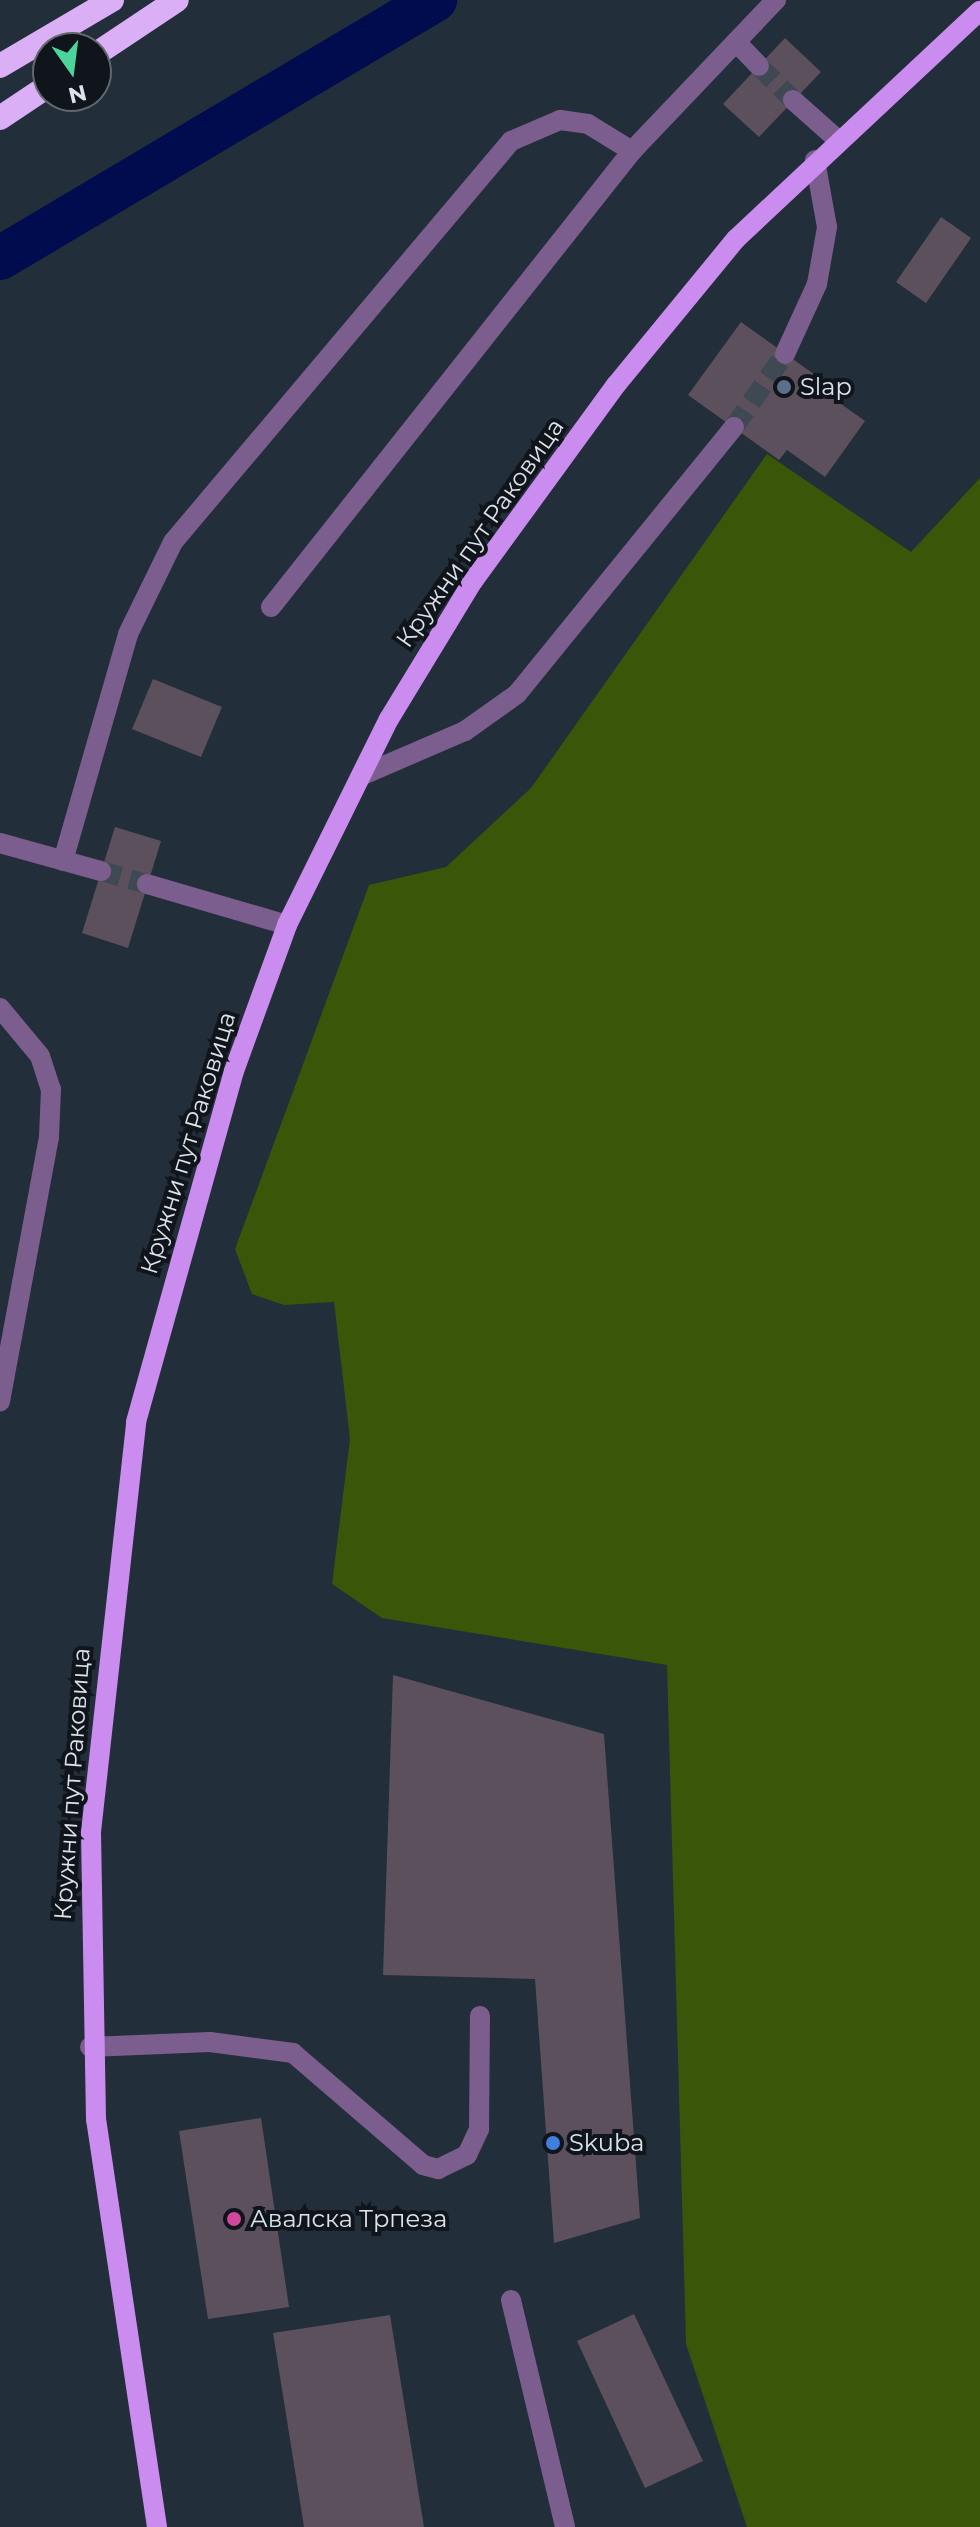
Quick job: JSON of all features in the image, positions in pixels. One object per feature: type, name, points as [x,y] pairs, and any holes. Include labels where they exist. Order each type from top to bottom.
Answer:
[{"type":"highway","points":[[0,66],[112,0]]},
{"type":"highway","points":[[112,43],[177,0]]},
{"type":"highway","points":[[0,118],[32,97]]},
{"type":"main road","name":"Кружни пут Раковица","points":[[157,2527],[120,2311],[90,2047],[97,1759],[136,1422],[234,1071],[287,925],[430,647],[541,487],[736,239],[837,139],[980,11]]},
{"type":"lane","points":[[271,607],[632,151],[776,0]]},
{"type":"lane","points":[[736,42],[759,66]]},
{"type":"lane","points":[[793,100],[837,139]]},
{"type":"lane","points":[[63,861],[128,634],[173,542],[511,141],[560,120],[588,124],[632,151]]},
{"type":"lane","points":[[785,354],[817,284],[827,227],[815,160]]},
{"type":"lane","points":[[365,774],[465,731],[517,694],[734,427]]},
{"type":"lane","points":[[0,843],[101,871]]},
{"type":"lane","points":[[147,884],[287,925]]},
{"type":"lane","points":[[0,1008],[40,1056],[51,1089],[49,1137],[0,1401]]},
{"type":"lane","points":[[90,2047],[210,2042],[293,2053],[423,2165],[438,2169],[467,2155],[479,2129],[480,2016]]},
{"type":"lane","points":[[511,2300],[565,2527]]},
{"type":"green space","points":[[767,454],[911,552],[980,478],[980,2527],[747,2527],[686,2344],[667,1665],[382,1618],[332,1584],[350,1439],[334,1302],[284,1305],[252,1294],[235,1249],[369,885],[446,867],[531,788]]},
{"type":"building","points":[[785,38],[821,72],[759,137],[723,104]]},
{"type":"building","points":[[941,217],[971,238],[926,303],[896,282]]},
{"type":"building","points":[[741,322],[832,387],[827,394],[865,421],[825,477],[787,450],[779,460],[688,395]]},
{"type":"building","points":[[153,679],[222,707],[201,757],[132,729]]},
{"type":"building","points":[[115,827],[161,841],[128,948],[82,933]]},
{"type":"building","points":[[393,1675],[604,1734],[640,2218],[554,2243],[535,1979],[383,1975]]},
{"type":"building","points":[[261,2118],[289,2307],[208,2319],[179,2131]]},
{"type":"building","points":[[634,2314],[703,2461],[645,2488],[577,2341]]},
{"type":"building","points":[[390,2315],[424,2527],[304,2527],[273,2333]]},
{"type":"waterway","points":[[0,258],[435,0]]},
{"type":"tunnel","points":[[759,66],[793,100]]},
{"type":"tunnel","points":[[734,427],[785,354]]},
{"type":"tunnel","points":[[101,871],[147,884]]},
{"type":"place","name":"Slap","points":[[784,387]]},
{"type":"place","name":"Skuba","points":[[553,2143]]},
{"type":"place","name":"Авалска Трпеза","points":[[234,2219]]}]
